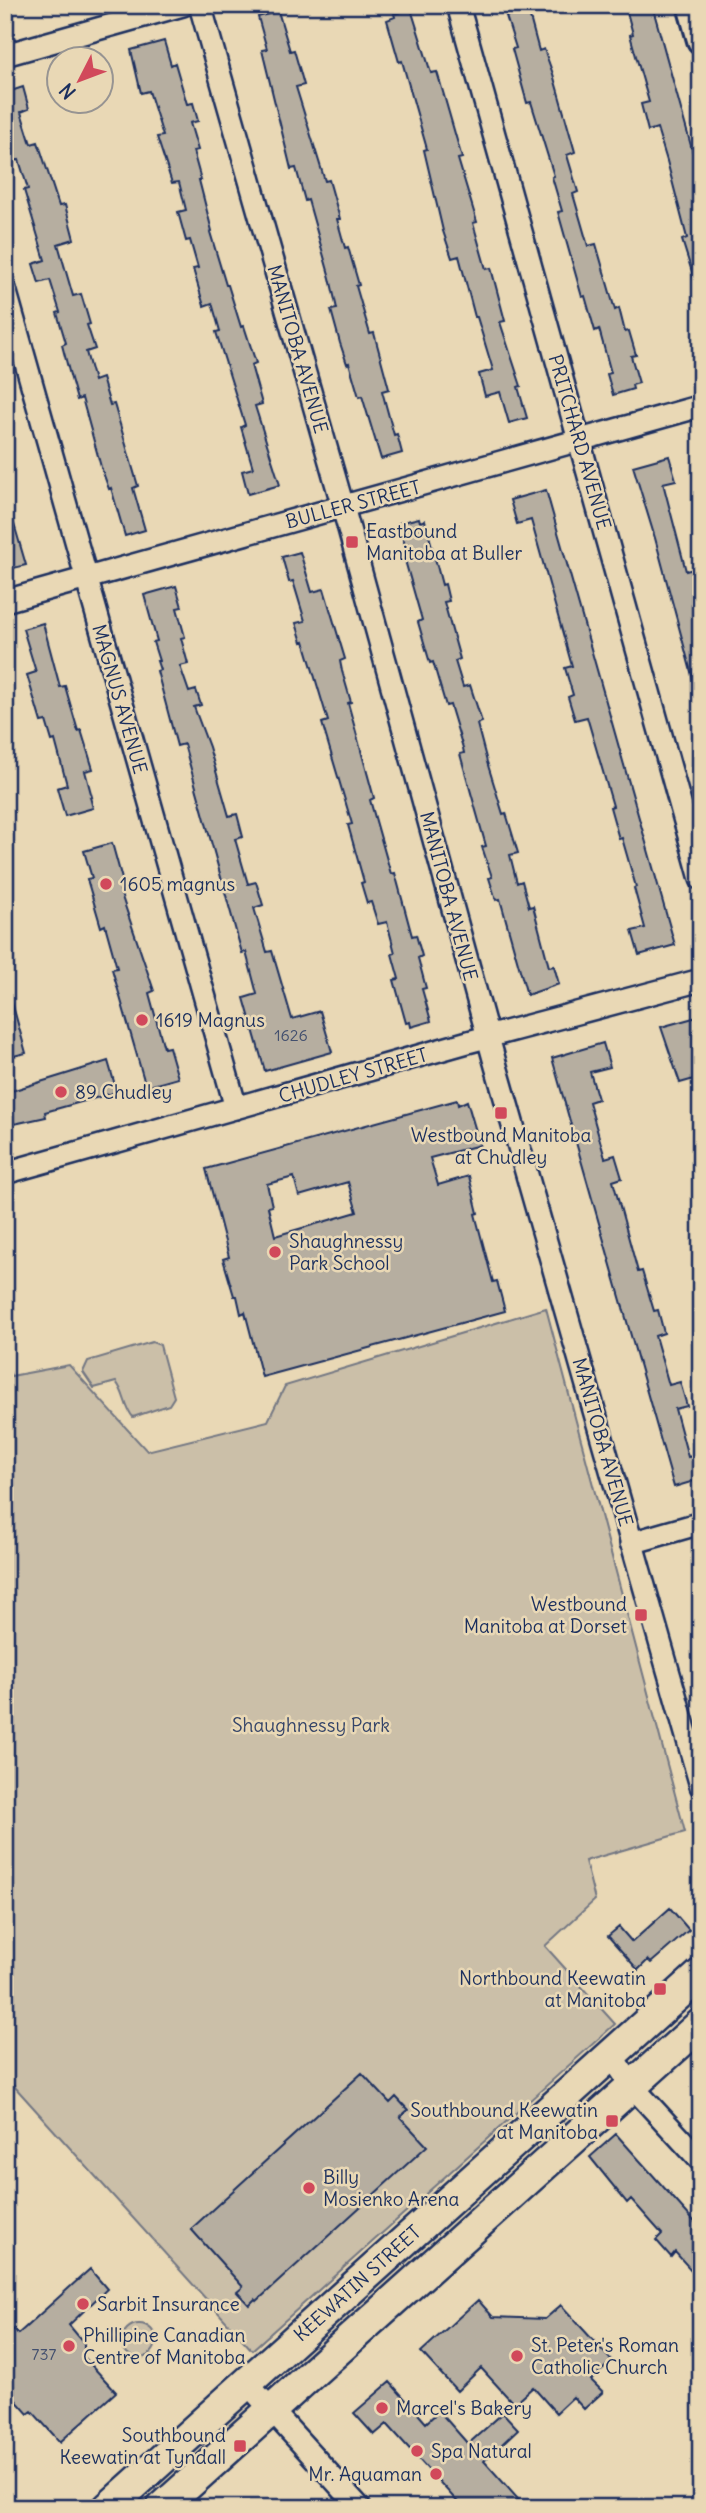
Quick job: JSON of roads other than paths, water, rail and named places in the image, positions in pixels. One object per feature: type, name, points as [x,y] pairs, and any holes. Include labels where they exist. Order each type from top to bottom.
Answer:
[{"type":"main road","name":"KEEWATIN STREET","points":[[108,2508],[701,1974]]},
{"type":"main road","name":"KEEWATIN STREET","points":[[162,2508],[701,2024]]},
{"type":"street","points":[[5,55],[183,5]]},
{"type":"street","name":"MANITOBA AVENUE","points":[[200,5],[701,1786]]},
{"type":"street","name":"PRITCHARD AVENUE","points":[[458,5],[701,879]]},
{"type":"street","points":[[691,5],[701,40]]},
{"type":"street","name":"MAGNUS AVENUE","points":[[5,289],[236,1108]]},
{"type":"street","name":"BULLER STREET","points":[[5,601],[701,406]]},
{"type":"street","name":"CHUDLEY STREET","points":[[5,1173],[701,980]]},
{"type":"street","points":[[631,1542],[701,1523]]},
{"type":"street","points":[[611,2055],[632,2085],[701,2161]]},
{"type":"street","points":[[246,2382],[360,2508]]},
{"type":"place","name":"Eastbound Manitoba at Buller","points":[[352,542]]},
{"type":"place","name":"1605 magnus","points":[[106,884]]},
{"type":"place","name":"1619 Magnus","points":[[142,1020]]},
{"type":"place","name":"89 Chudley","points":[[61,1092]]},
{"type":"place","name":"Westbound Manitoba at Chudley","points":[[501,1113]]},
{"type":"place","name":"Shaughnessy Park School","points":[[275,1252]]},
{"type":"place","name":"Westbound Manitoba at Dorset","points":[[641,1615]]},
{"type":"place","name":"Northbound Keewatin at Manitoba","points":[[660,1989]]},
{"type":"place","name":"Southbound Keewatin at Manitoba","points":[[612,2121]]},
{"type":"place","name":"Billy Mosienko Arena","points":[[309,2188]]},
{"type":"place","name":"Sarbit Insurance","points":[[83,2304]]},
{"type":"place","name":"Phillipine Canadian Centre of Manitoba","points":[[69,2346]]},
{"type":"place","name":"St. Peter's Roman Catholic Church","points":[[517,2356]]},
{"type":"place","name":"Marcel's Bakery","points":[[382,2408]]},
{"type":"place","name":"Southbound Keewatin at Tyndall","points":[[240,2446]]},
{"type":"place","name":"Spa Natural","points":[[417,2451]]},
{"type":"place","name":"Mr. Aquaman","points":[[436,2474]]},
{"type":"park label","name":"Shaughnessy Park","points":[[311,1725]]}]
